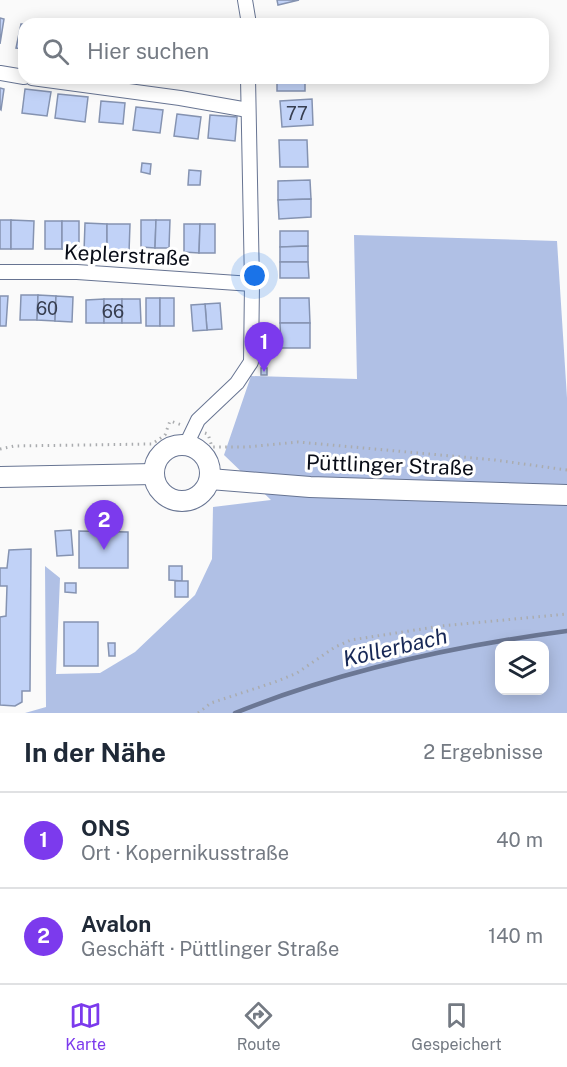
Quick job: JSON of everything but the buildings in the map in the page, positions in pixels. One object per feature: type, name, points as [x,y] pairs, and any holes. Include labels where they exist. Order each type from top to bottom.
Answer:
[{"type":"main road","points":[[189,436],[195,448],[208,461],[210,479],[207,488],[194,500],[176,501],[160,491],[154,474],[155,464],[167,449],[176,446],[189,436]]},
{"type":"main road","points":[[0,477],[154,474]]},
{"type":"main road","name":"Püttlinger Straße","points":[[210,479],[310,487],[567,495]]},
{"type":"street","points":[[245,0],[248,18]]},
{"type":"street","points":[[0,73],[18,76]]},
{"type":"street","points":[[76,84],[248,110]]},
{"type":"street","points":[[189,436],[204,413],[237,383],[251,362],[252,284],[248,84]]},
{"type":"street","name":"Keplerstraße","points":[[0,272],[77,272],[252,284]]},
{"type":"path","points":[[0,449],[14,446],[152,444],[165,435],[170,421],[189,436],[208,434],[212,447],[247,447],[298,442],[495,460],[567,470]]},
{"type":"path","points":[[198,713],[211,702],[297,674],[335,647],[351,640],[441,626],[567,614]]},
{"type":"shaded area","points":[[354,235],[557,241],[567,398],[567,713],[25,713],[46,707],[45,566],[60,578],[56,674],[100,673],[135,652],[195,595],[212,559],[213,507],[271,500],[224,455],[251,376],[357,379]]},
{"type":"waterway","name":"Köllerbach","points":[[235,713],[316,684],[398,661],[482,644],[567,631]]},
{"type":"place","name":"ONS","points":[[264,372]]},
{"type":"place","name":"Avalon","points":[[104,550]]}]
